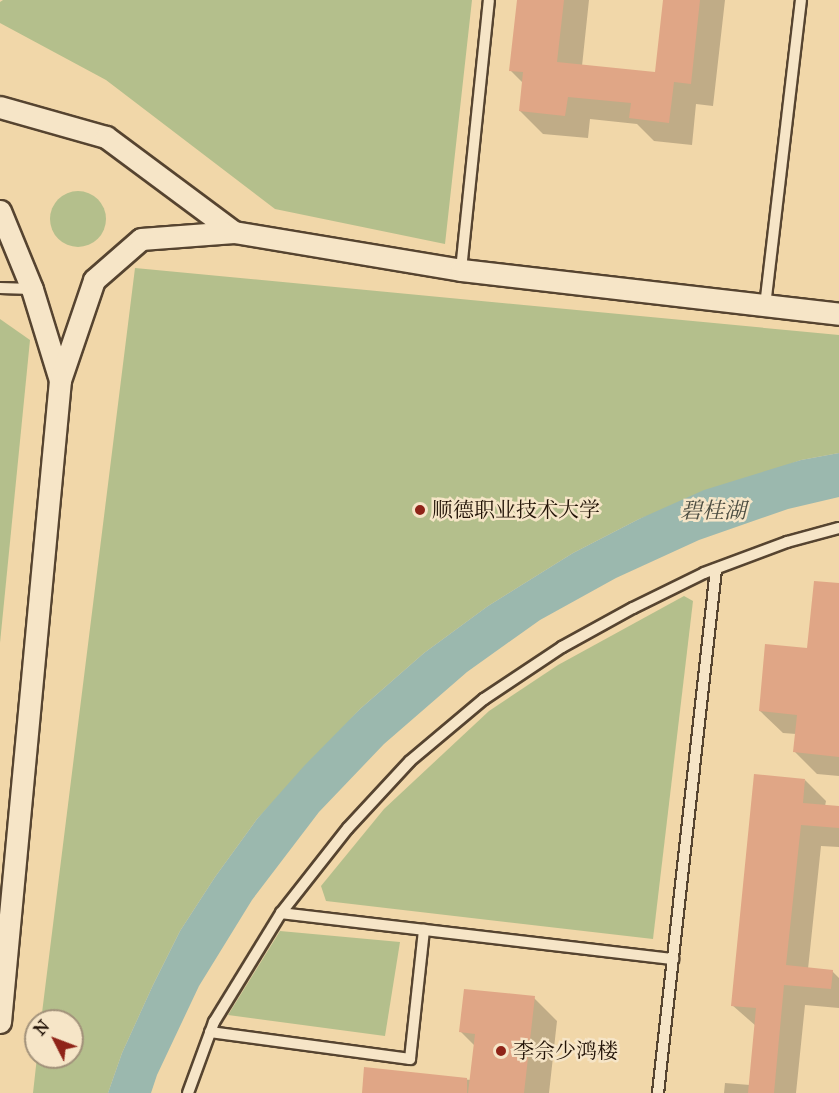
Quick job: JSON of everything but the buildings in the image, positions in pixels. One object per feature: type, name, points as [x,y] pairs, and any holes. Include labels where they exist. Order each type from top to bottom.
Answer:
[{"type":"street","points":[[0,107],[106,137],[234,232]]},
{"type":"street","points":[[0,211],[32,289],[60,380]]},
{"type":"street","points":[[0,1022],[60,380],[94,280],[141,239],[234,232],[461,270],[839,314]]},
{"type":"lane","points":[[461,270],[489,0]]},
{"type":"lane","points":[[765,306],[801,0]]},
{"type":"lane","points":[[0,288],[32,289]]},
{"type":"lane","points":[[188,1093],[210,1032],[246,967],[281,913],[348,828],[410,761],[484,699],[562,647],[633,608],[716,568],[839,528]]},
{"type":"lane","points":[[658,1093],[716,568]]},
{"type":"lane","points":[[281,913],[673,959]]},
{"type":"lane","points":[[210,1032],[410,1059],[424,930]]},
{"type":"green space","points":[[3,0],[472,0],[445,244],[275,209],[106,80],[0,23],[0,2]]},
{"type":"green space","points":[[78,191],[93,196],[101,204],[106,219],[101,234],[93,242],[78,247],[63,242],[55,234],[50,219],[55,204],[63,196]]},
{"type":"green space","points":[[135,268],[839,335],[839,453],[801,460],[639,519],[573,553],[488,606],[424,653],[360,709],[257,819],[215,877],[180,931],[153,985],[122,1053],[108,1093],[33,1093],[36,1069],[84,1069],[84,1009],[42,1009]]},
{"type":"green space","points":[[0,319],[30,340],[0,643]]},
{"type":"green space","points":[[684,596],[693,601],[653,939],[326,901],[321,886],[384,809],[489,711],[558,665]]},
{"type":"green space","points":[[280,931],[400,942],[385,1036],[228,1015]]},
{"type":"water","name":"碧桂湖","points":[[839,453],[839,497],[788,509],[699,540],[616,578],[540,620],[467,672],[384,744],[319,812],[252,900],[199,986],[157,1075],[151,1093],[108,1093],[122,1053],[153,985],[180,931],[215,877],[257,819],[304,766],[360,709],[424,653],[488,606],[573,553],[639,519],[704,490],[801,460]]},
{"type":"place","name":"顺德职业技术大学","points":[[420,510]]},
{"type":"place","name":"李佘少鸿楼","points":[[501,1051]]}]
